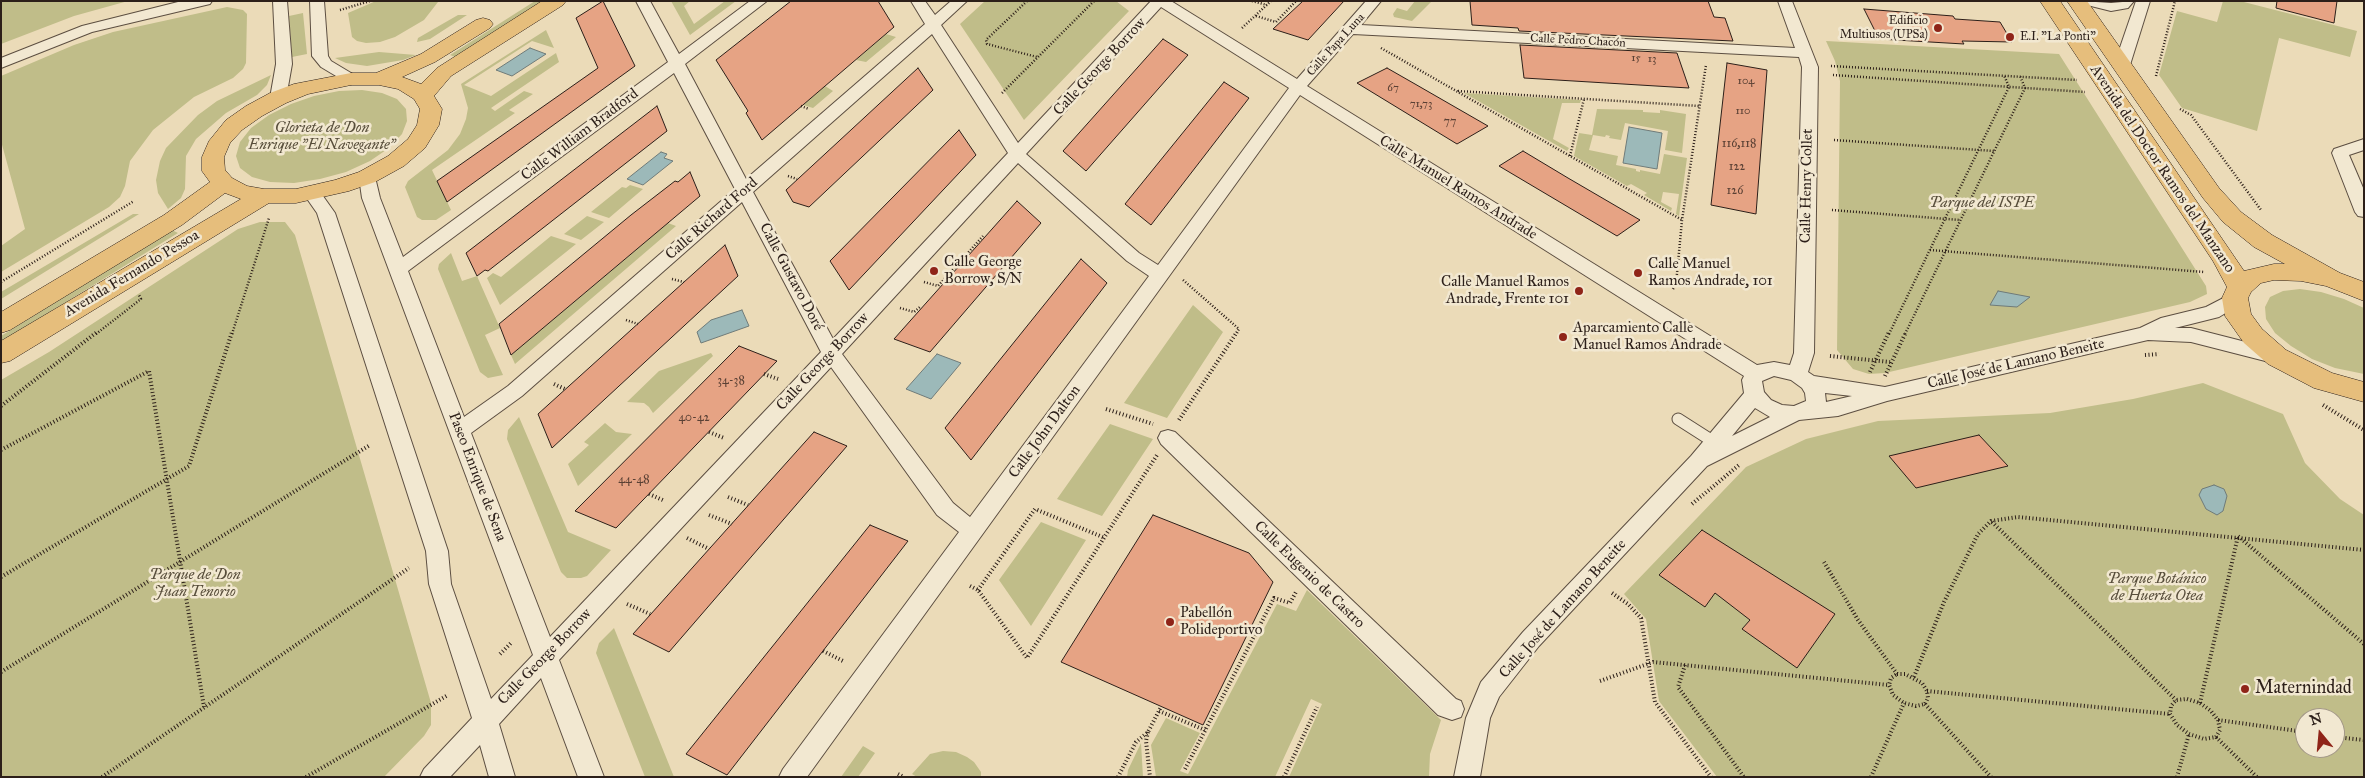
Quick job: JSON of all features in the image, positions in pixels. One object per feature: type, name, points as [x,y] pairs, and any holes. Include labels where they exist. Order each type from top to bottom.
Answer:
[{"type":"main road","points":[[379,79],[428,58],[520,1]]},
{"type":"main road","points":[[423,95],[444,72],[556,1]]},
{"type":"main road","name":"Avenida del Doctor Ramos del Manzano","points":[[2050,1],[2224,259],[2238,292],[2238,316],[2252,336],[2319,391]]},
{"type":"main road","name":"Avenida del Doctor Ramos del Manzano","points":[[2077,1],[2211,193],[2232,217],[2263,241],[2331,279]]},
{"type":"main road","points":[[351,79],[379,79],[405,84],[423,95],[430,109],[428,125],[417,143],[396,161],[367,177],[267,206],[224,184],[214,171],[213,157],[220,141],[234,126],[254,111],[278,98],[302,89],[351,79]]},
{"type":"main road","name":"Avenida Fernando Pessoa","points":[[1,324],[173,220],[224,184]]},
{"type":"main road","name":"Avenida Fernando Pessoa","points":[[1,354],[222,219],[267,206]]},
{"type":"main road","points":[[2238,292],[2253,277],[2274,272],[2301,273],[2331,279],[2364,292]]},
{"type":"main road","points":[[2319,391],[2364,392]]},
{"type":"main road","points":[[2319,391],[2364,407]]},
{"type":"street","points":[[1,63],[87,29],[205,1]]},
{"type":"street","points":[[278,98],[284,64],[280,1]]},
{"type":"street","points":[[317,1],[320,56],[326,64],[351,79]]},
{"type":"street","name":"Calle Gustavo Doré","points":[[643,1],[831,353],[944,509],[971,530]]},
{"type":"street","name":"Calle William Bradford","points":[[399,268],[760,1]]},
{"type":"street","points":[[918,1],[1018,155],[1133,257],[1160,275]]},
{"type":"street","name":"Calle Richard Ford","points":[[460,431],[515,391],[960,1]]},
{"type":"street","name":"Calle Manuel Ramos Andrade","points":[[1160,1],[1756,374]]},
{"type":"street","name":"Calle George Borrow","points":[[433,777],[1018,155],[1160,1]]},
{"type":"street","name":"Calle Papa Luna","points":[[1297,88],[1374,1]]},
{"type":"street","name":"Calle Henry Collet","points":[[1785,1],[1810,67],[1803,378]]},
{"type":"street","points":[[2088,1],[2111,7],[2123,5],[2127,1]]},
{"type":"street","points":[[2122,66],[2143,1]]},
{"type":"street","name":"Calle Pedro Chacón","points":[[1351,29],[1806,53]]},
{"type":"street","name":"Calle John Dalton","points":[[792,777],[971,530],[1297,88]]},
{"type":"street","points":[[2364,144],[2340,154],[2364,212]]},
{"type":"street","name":"Paseo Enrique de Sena","points":[[367,177],[371,198],[592,777]]},
{"type":"street","points":[[312,193],[326,213],[431,532],[437,551],[440,584],[472,675],[484,722],[502,777]]},
{"type":"street","name":"Calle José de Lamano Beneite","points":[[2145,334],[2168,323],[2212,312],[2238,292]]},
{"type":"street","name":"Calle José de Lamano Beneite","points":[[1698,462],[1801,413],[1838,408],[1887,386],[2145,334],[2191,336],[2277,357]]},
{"type":"street","points":[[1774,369],[1803,378],[1814,391],[1817,399],[1814,406],[1801,413],[1779,412],[1764,405],[1754,395],[1752,380],[1756,374],[1774,369]]},
{"type":"street","name":"Calle José de Lamano Beneite","points":[[1803,378],[1887,386]]},
{"type":"street","name":"Calle José de Lamano Beneite","points":[[1466,777],[1478,718],[1490,690],[1549,620],[1698,462],[1754,395]]},
{"type":"street","name":"Calle Eugenio de Castro","points":[[1170,434],[1312,577],[1447,707],[1452,709]]},
{"type":"lane","points":[[1678,419],[1714,442]]},
{"type":"path","points":[[340,10],[370,1]]},
{"type":"path","points":[[1027,1],[986,40],[987,44],[1038,57]]},
{"type":"path","points":[[1002,93],[1094,1]]},
{"type":"path","points":[[1252,1],[1267,5]]},
{"type":"path","points":[[1242,28],[1271,1]]},
{"type":"path","points":[[1256,16],[1276,22],[1296,1]]},
{"type":"path","points":[[2160,82],[2155,74],[2175,1]]},
{"type":"path","points":[[1381,48],[1682,220]]},
{"type":"path","points":[[1673,289],[1676,284],[1682,220],[1706,63]]},
{"type":"path","points":[[1831,66],[2080,80]]},
{"type":"path","points":[[1833,75],[2088,92]]},
{"type":"path","points":[[1867,379],[2009,87],[2004,75]]},
{"type":"path","points":[[1887,386],[1885,373],[1890,362],[2025,88],[2020,76]]},
{"type":"path","points":[[1457,91],[1699,106]]},
{"type":"path","points":[[1570,156],[1584,99]]},
{"type":"path","points":[[2177,108],[2191,115],[2263,212]]},
{"type":"path","points":[[1834,140],[1994,151]]},
{"type":"path","points":[[1,282],[134,200]]},
{"type":"path","points":[[1,578],[189,466],[267,222],[267,206]]},
{"type":"path","points":[[1832,210],[1960,220]]},
{"type":"path","points":[[924,281],[938,286],[983,236]]},
{"type":"path","points":[[1930,250],[2205,272]]},
{"type":"path","points":[[670,278],[684,282]]},
{"type":"path","points":[[970,586],[978,590],[1027,658],[1238,329],[1183,280]]},
{"type":"path","points":[[1,406],[141,299],[136,290]]},
{"type":"path","points":[[900,307],[914,312],[920,307]]},
{"type":"path","points":[[624,319],[638,324]]},
{"type":"path","points":[[2140,355],[2168,352]]},
{"type":"path","points":[[1830,356],[1890,362]]},
{"type":"path","points":[[1,450],[149,371],[204,707]]},
{"type":"path","points":[[764,374],[784,382]]},
{"type":"path","points":[[552,383],[565,389]]},
{"type":"path","points":[[2319,391],[2364,430]]},
{"type":"path","points":[[1106,409],[1170,434]]},
{"type":"path","points":[[708,432],[728,439]]},
{"type":"path","points":[[1,672],[370,445]]},
{"type":"path","points":[[1684,510],[1745,461]]},
{"type":"path","points":[[649,494],[666,502]]},
{"type":"path","points":[[726,496],[748,505]]},
{"type":"path","points":[[978,590],[1035,509],[1105,538]]},
{"type":"path","points":[[709,515],[732,524]]},
{"type":"path","points":[[1914,677],[1944,602],[1978,534],[1991,521],[2018,517],[2238,536],[2364,550]]},
{"type":"path","points":[[1991,521],[2176,700]]},
{"type":"path","points":[[2238,536],[2364,644]]},
{"type":"path","points":[[2200,703],[2238,536]]},
{"type":"path","points":[[687,538],[709,549]]},
{"type":"path","points":[[1824,562],[1858,620],[1897,674]]},
{"type":"path","points":[[102,777],[409,568]]},
{"type":"path","points":[[1185,768],[1274,598],[1290,603],[1300,584],[1312,577]]},
{"type":"path","points":[[1612,593],[1628,604],[1641,618],[1654,702],[1711,777]]},
{"type":"path","points":[[626,604],[650,614]]},
{"type":"path","points":[[500,654],[511,643]]},
{"type":"path","points":[[823,651],[843,661]]},
{"type":"path","points":[[1600,681],[1653,662],[1889,685]]},
{"type":"path","points":[[1685,666],[1678,687],[1744,777]]},
{"type":"path","points":[[1897,674],[1905,674],[1914,677],[1922,683],[1927,691],[1928,698],[1925,704],[1916,706],[1904,703],[1894,695],[1889,685],[1891,678],[1897,674]]},
{"type":"path","points":[[1927,691],[2170,714]]},
{"type":"path","points":[[306,777],[448,695]]},
{"type":"path","points":[[2187,699],[2200,703],[2211,711],[2218,720],[2220,730],[2216,737],[2204,739],[2189,734],[2177,725],[2170,714],[2171,706],[2176,700],[2187,699]]},
{"type":"path","points":[[1871,777],[1904,703]]},
{"type":"path","points":[[1925,704],[1991,777]]},
{"type":"path","points":[[1284,777],[1317,708]]},
{"type":"path","points":[[1150,777],[1146,742],[1148,732],[1160,709],[1205,730]]},
{"type":"path","points":[[2218,720],[2295,731]]},
{"type":"path","points":[[1118,777],[1136,742],[1148,732]]},
{"type":"path","points":[[2177,777],[2189,734]]},
{"type":"path","points":[[2216,737],[2257,777]]},
{"type":"path","points":[[2345,737],[2364,740]]},
{"type":"path","points":[[898,774],[904,777]]},
{"type":"green space","points":[[1,1],[128,1],[74,16],[1,44]]},
{"type":"green space","points":[[376,1],[438,2],[424,20],[395,37],[380,42],[366,43],[357,41],[352,37],[348,13]]},
{"type":"green space","points":[[535,1],[544,1],[455,57],[450,55]]},
{"type":"green space","points":[[671,1],[690,1],[684,6],[694,24],[725,1],[736,1],[690,35]]},
{"type":"green space","points":[[985,1],[1116,1],[1129,11],[1024,120],[960,24]]},
{"type":"green space","points":[[1415,1],[1432,1],[1412,21],[1394,17],[1393,14],[1397,8],[1407,11]]},
{"type":"green space","points":[[2223,1],[2240,1],[2357,31],[2350,57],[2279,38],[2257,131],[2182,108],[2159,75],[2177,11],[2217,22]]},
{"type":"green space","points":[[227,7],[243,10],[247,14],[246,63],[243,69],[233,78],[194,97],[153,130],[130,161],[125,186],[120,197],[109,207],[1,272],[1,246],[25,229],[1,141],[1,76],[74,45],[113,32]]},
{"type":"green space","points":[[303,13],[307,54],[292,57],[289,16]]},
{"type":"green space","points":[[458,15],[467,15],[430,39],[417,42],[418,38]]},
{"type":"green space","points":[[546,30],[554,48],[532,41],[464,85],[491,96],[556,53],[559,62],[491,108],[495,111],[524,91],[533,94],[509,110],[515,113],[432,170],[451,210],[436,220],[422,220],[417,217],[405,187],[408,181],[448,150],[460,134],[468,108],[461,84]]},
{"type":"green space","points":[[886,34],[896,37],[866,62],[856,60]]},
{"type":"green space","name":"Parque del ISPE","points":[[1826,41],[2059,54],[2206,286],[2207,294],[2190,302],[1885,373],[1869,374],[1853,369],[1837,350],[1840,81],[1835,61]]},
{"type":"green space","points":[[379,52],[416,55],[403,60],[367,66],[346,63],[335,58]]},
{"type":"green space","points":[[271,75],[267,85],[257,95],[226,113],[196,139],[186,156],[185,189],[181,198],[168,209],[158,193],[156,180],[160,161],[166,148],[198,115],[217,101]]},
{"type":"green space","points":[[825,86],[833,91],[813,108],[803,105]]},
{"type":"green space","name":"Glorieta de Don Enrique \"El Navegante\"","points":[[362,90],[382,93],[397,99],[406,109],[407,121],[402,134],[389,148],[370,161],[346,172],[294,183],[270,182],[252,177],[240,168],[236,156],[240,142],[251,128],[269,115],[291,104],[314,96],[339,91]]},
{"type":"green space","points":[[1464,93],[1581,100],[1580,103],[1562,103],[1553,139],[1569,148],[1567,151]]},
{"type":"green space","points":[[1597,109],[1643,110],[1643,112],[1660,113],[1660,110],[1686,114],[1682,153],[1665,150],[1668,131],[1625,123],[1621,140],[1609,138],[1610,136],[1606,135],[1605,137],[1593,135],[1589,150],[1618,156],[1616,165],[1636,169],[1636,171],[1640,172],[1640,170],[1660,174],[1664,154],[1687,158],[1679,216],[1676,214],[1679,194],[1663,192],[1661,202],[1672,208],[1671,211],[1644,195],[1647,193],[1631,184],[1627,186],[1574,156],[1579,133],[1592,135]]},
{"type":"green space","points":[[630,185],[643,189],[609,218],[591,212],[622,187],[626,188]]},
{"type":"green space","points":[[133,214],[139,214],[1,299],[1,292]]},
{"type":"green space","points":[[587,216],[604,222],[581,240],[564,234]]},
{"type":"green space","name":"Parque de Don Juan Tenorio","points":[[260,222],[285,222],[295,235],[431,703],[431,725],[424,736],[384,777],[1,777],[1,380],[49,352],[238,229]]},
{"type":"green space","points":[[668,223],[676,226],[515,364],[511,355]]},
{"type":"green space","points":[[172,230],[178,233],[1,342],[1,336]]},
{"type":"green space","points":[[551,236],[576,244],[500,305],[487,278],[493,273],[501,277]]},
{"type":"green space","points":[[451,253],[462,281],[477,276],[500,328],[485,335],[503,375],[488,378],[480,372],[438,269],[439,264]]},
{"type":"green space","points":[[2300,289],[2321,292],[2364,308],[2364,374],[2335,368],[2312,359],[2275,333],[2266,319],[2265,307],[2270,297],[2283,291]]},
{"type":"green space","points":[[1193,305],[1223,332],[1167,418],[1124,403]]},
{"type":"green space","points":[[711,353],[713,356],[653,413],[644,403],[627,402],[659,371]]},
{"type":"green space","name":"Parque Botánico de Huerta Otea","points":[[2203,383],[2283,414],[2305,463],[2340,499],[2364,515],[2364,777],[1717,777],[1659,701],[1646,619],[1624,594],[1746,467],[1806,439],[1878,421],[2050,413],[2133,399]]},
{"type":"green space","points":[[519,417],[568,532],[611,550],[587,576],[567,578],[561,572],[507,439],[508,430]]},
{"type":"green space","points":[[605,423],[616,432],[632,434],[578,486],[568,464],[589,445],[584,442]]},
{"type":"green space","points":[[1110,424],[1153,439],[1102,516],[1057,499]]},
{"type":"green space","points":[[1041,522],[1086,540],[1031,626],[999,580]]},
{"type":"green space","points":[[1307,590],[1441,720],[1430,754],[1429,777],[1289,777],[1322,704],[1311,699],[1275,777],[1156,777],[1151,745],[1166,718],[1200,733],[1180,771],[1188,774],[1277,604],[1296,611]]},
{"type":"green space","points":[[614,628],[674,777],[645,777],[596,653],[599,643]]},
{"type":"green space","points":[[1141,743],[1143,777],[1127,777],[1128,770]]},
{"type":"green space","points":[[863,746],[875,753],[858,777],[841,777]]},
{"type":"green space","points":[[943,751],[956,752],[967,757],[974,762],[981,772],[981,777],[917,777],[912,774],[930,754]]},
{"type":"water","points":[[530,48],[546,54],[512,76],[496,70]]},
{"type":"water","points":[[1629,127],[1662,133],[1657,169],[1623,163]]},
{"type":"water","points":[[661,152],[667,154],[664,158],[673,161],[643,185],[627,179]]},
{"type":"water","points":[[1998,291],[2030,297],[2017,307],[1990,305]]},
{"type":"water","points":[[742,310],[749,326],[701,343],[697,332],[711,320]]},
{"type":"water","points":[[937,354],[961,363],[931,399],[906,389]]},
{"type":"water","points":[[2214,485],[2224,489],[2227,496],[2223,511],[2217,515],[2206,509],[2199,495],[2202,489]]},
{"type":"building","points":[[603,1],[635,66],[447,202],[437,181],[598,68],[576,18]]},
{"type":"building","points":[[791,1],[878,1],[894,27],[762,140],[746,113],[748,111],[716,60]]},
{"type":"building","points":[[1303,1],[1344,1],[1308,40],[1273,29]]},
{"type":"building","points":[[1470,1],[1708,1],[1714,17],[1725,18],[1733,41],[1519,31],[1518,28],[1472,25]]},
{"type":"building","points":[[2277,1],[2337,1],[2334,23],[2276,8]]},
{"type":"building","name":"Edificio Multiusos (UPSa)","points":[[1864,9],[1953,16],[1955,19],[2000,22],[2012,42],[1962,41],[1964,44],[1879,39]]},
{"type":"building","points":[[1163,39],[1188,55],[1086,171],[1063,151]]},
{"type":"building","points":[[1520,45],[1677,53],[1689,88],[1524,78]]},
{"type":"building","points":[[1727,63],[1767,70],[1756,214],[1711,205]]},
{"type":"building","points":[[918,68],[933,90],[809,207],[793,202],[786,190]]},
{"type":"building","points":[[1387,68],[1488,126],[1457,144],[1357,83]]},
{"type":"building","points":[[1224,82],[1249,98],[1151,225],[1125,204]]},
{"type":"building","points":[[657,106],[667,131],[488,271],[485,270],[477,276],[466,253]]},
{"type":"building","points":[[959,130],[976,155],[849,290],[830,261]]},
{"type":"building","points":[[1523,151],[1640,220],[1617,236],[1499,166]]},
{"type":"building","points":[[690,172],[700,196],[511,355],[499,324],[631,215],[675,181],[678,182]]},
{"type":"building","points":[[1017,201],[1041,223],[930,352],[894,339]]},
{"type":"building","points":[[725,245],[738,276],[552,448],[538,414]]},
{"type":"building","points":[[1081,259],[1107,283],[971,460],[945,428]]},
{"type":"building","points":[[739,346],[777,361],[616,528],[575,511]]},
{"type":"building","points":[[814,432],[847,446],[669,652],[633,634]]},
{"type":"building","points":[[1979,435],[2008,466],[1916,488],[1889,456]]},
{"type":"building","name":"Pabellón Polideportivo","points":[[1153,515],[1249,553],[1273,582],[1203,725],[1061,662]]},
{"type":"building","points":[[870,525],[908,541],[727,775],[686,754]]},
{"type":"building","points":[[1702,530],[1835,614],[1797,668],[1742,629],[1750,620],[1715,593],[1705,607],[1659,575]]},
{"type":"place","name":"Edificio Multiusos (UPSa)","points":[[1938,28]]},
{"type":"place","name":"E.I. \"La Ponti\"","points":[[2010,37]]},
{"type":"place","name":"Calle George Borrow, S/N","points":[[934,271]]},
{"type":"place","name":"Calle Manuel Ramos Andrade, 101","points":[[1638,273]]},
{"type":"place","name":"Calle Manuel Ramos Andrade, Frente 101","points":[[1579,291]]},
{"type":"place","name":"Aparcamiento Calle Manuel Ramos Andrade","points":[[1563,337]]},
{"type":"place","name":"Pabellón Polideportivo","points":[[1170,622]]},
{"type":"place","name":"Maternindad","points":[[2245,689]]}]
